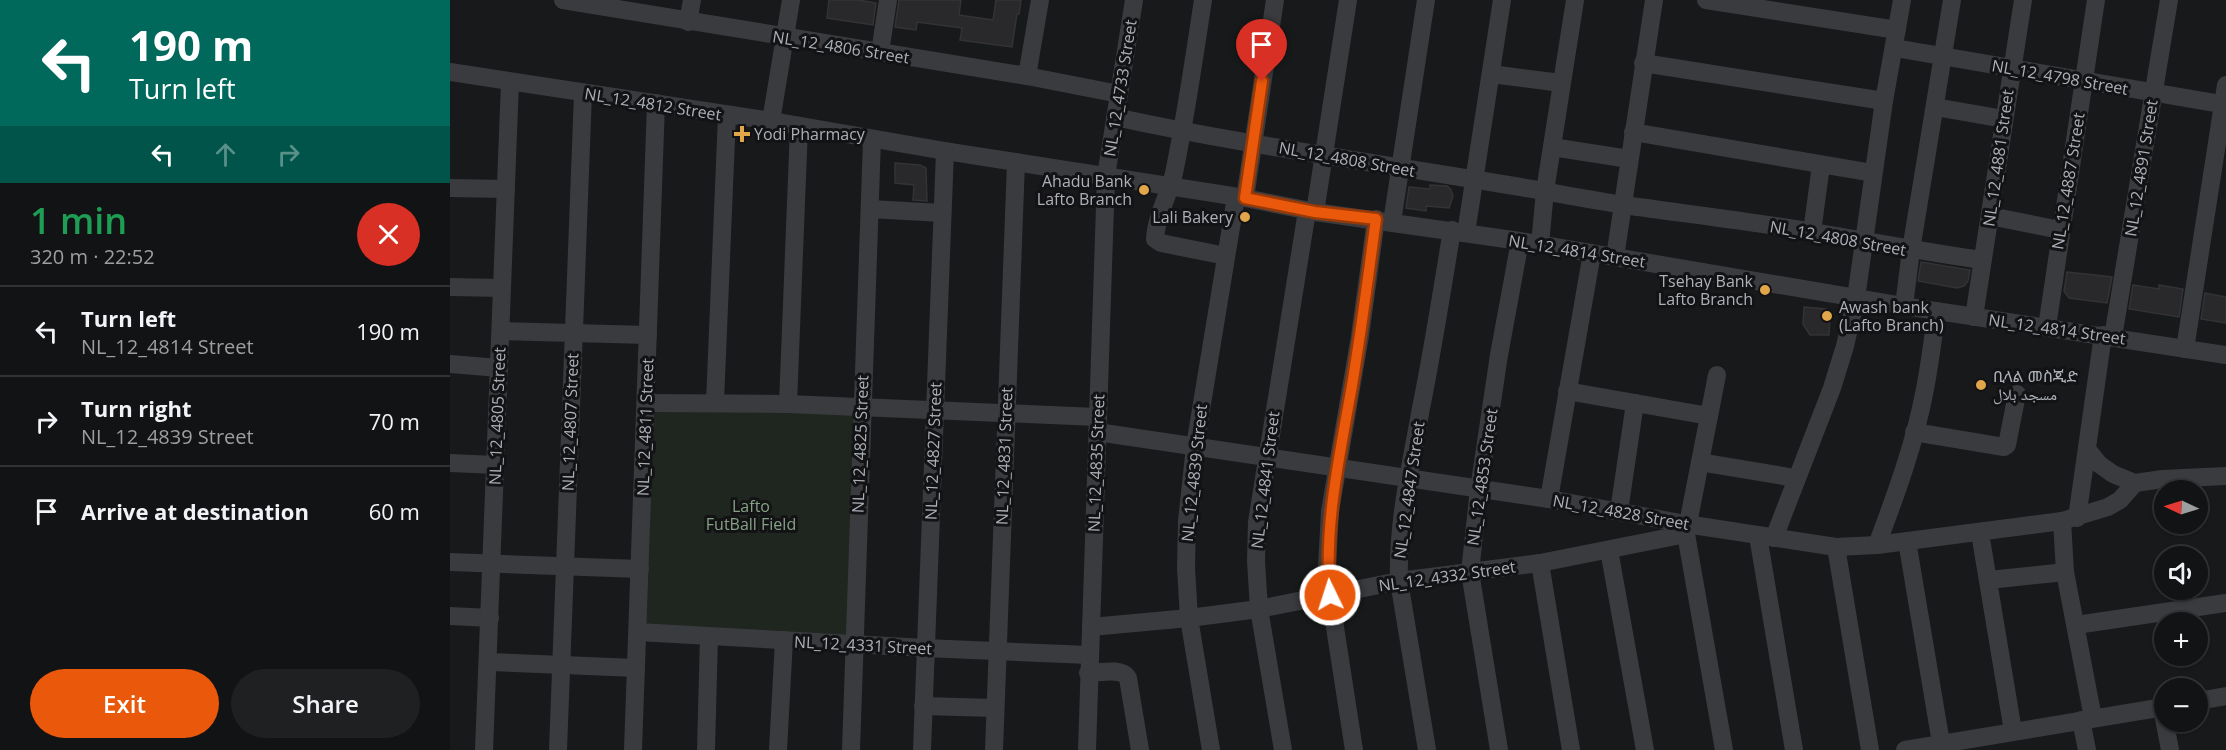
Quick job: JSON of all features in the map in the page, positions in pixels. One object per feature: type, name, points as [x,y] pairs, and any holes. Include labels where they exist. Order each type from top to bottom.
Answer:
[{"type":"street","name":"NL_12_4806 Street","points":[[563,0],[1027,76],[1119,94]]},
{"type":"street","points":[[688,22],[692,0]]},
{"type":"street","points":[[771,121],[791,0]]},
{"type":"street","points":[[880,52],[888,0]]},
{"type":"street","points":[[1027,76],[1040,0]]},
{"type":"street","name":"NL_12_4733 Street","points":[[1106,176],[1134,0]]},
{"type":"street","points":[[1203,0],[1182,132],[1170,187],[1155,230],[1155,239],[1161,243],[1226,256]]},
{"type":"street","name":"NL_12_4839 Street","points":[[1211,750],[1189,618],[1186,568],[1187,521],[1195,446],[1226,256],[1252,142],[1275,0]]},
{"type":"street","name":"NL_12_4841 Street","points":[[1283,750],[1259,609],[1257,532],[1266,458],[1323,157],[1348,0]]},
{"type":"street","points":[[1354,750],[1330,595],[1327,567],[1328,539],[1360,336],[1384,221],[1400,169],[1426,0]]},
{"type":"street","name":"NL_12_4847 Street","points":[[1427,750],[1399,581],[1400,538],[1408,477],[1433,346],[1459,232],[1474,179],[1502,0]]},
{"type":"street","points":[[1540,244],[1545,191],[1575,0]]},
{"type":"street","points":[[1615,257],[1654,0]]},
{"type":"street","name":"NL_12_4798 Street","points":[[1706,0],[1896,39],[1944,57],[2224,105]]},
{"type":"street","points":[[1794,750],[1766,537],[1795,478],[1832,388],[1845,346],[1856,298],[1884,100],[1902,0]]},
{"type":"street","points":[[1904,306],[1911,250],[1953,0]]},
{"type":"street","name":"NL_12_4881 Street","points":[[1974,317],[2022,0]]},
{"type":"street","name":"NL_12_4887 Street","points":[[2047,327],[2096,0]]},
{"type":"street","name":"NL_12_4891 Street","points":[[2087,750],[2087,719],[2076,625],[2066,572],[2070,520],[2087,449],[2169,0]]},
{"type":"street","points":[[1643,63],[1884,100]]},
{"type":"street","name":"NL_12_4812 Street","points":[[450,72],[771,121],[1106,176]]},
{"type":"street","points":[[1491,74],[1561,83]]},
{"type":"street","name":"NL_12_4805 Street","points":[[484,750],[510,82]]},
{"type":"street","points":[[2185,349],[2226,85]]},
{"type":"street","name":"NL_12_4807 Street","points":[[558,750],[583,93]]},
{"type":"street","name":"NL_12_4811 Street","points":[[633,750],[656,103]]},
{"type":"street","points":[[1935,107],[2004,119]]},
{"type":"street","points":[[715,402],[727,115]]},
{"type":"street","name":"NL_12_4808 Street","points":[[1115,117],[1182,132],[1252,142],[1323,157],[1982,260]]},
{"type":"street","points":[[789,404],[799,127]]},
{"type":"street","points":[[1633,132],[1873,173]]},
{"type":"street","name":"NL_12_4825 Street","points":[[851,750],[872,139]]},
{"type":"street","points":[[1552,147],[1629,159]]},
{"type":"street","name":"NL_12_4827 Street","points":[[922,750],[945,151]]},
{"type":"street","name":"NL_12_4831 Street","points":[[994,750],[1016,162]]},
{"type":"street","points":[[1812,232],[1821,165]]},
{"type":"street","name":"NL_12_4814 Street","points":[[1106,176],[1311,211],[1592,252],[1904,306],[2226,355]]},
{"type":"street","name":"NL_12_4835 Street","points":[[1087,750],[1088,664],[1106,176]]},
{"type":"street","points":[[450,188],[506,189]]},
{"type":"street","points":[[870,209],[942,213]]},
{"type":"street","points":[[1990,216],[2060,230]]},
{"type":"street","name":"NL_12_4853 Street","points":[[1499,750],[1470,572],[1479,489],[1499,355],[1521,241]]},
{"type":"street","points":[[1549,499],[1592,252]]},
{"type":"street","points":[[450,287],[502,288]]},
{"type":"street","points":[[1877,545],[1898,489],[1925,391],[1937,311]]},
{"type":"street","points":[[501,331],[648,335]]},
{"type":"street","points":[[450,364],[499,368]]},
{"type":"street","points":[[1717,375],[1686,529],[1725,750]]},
{"type":"street","points":[[1567,391],[1709,416]]},
{"type":"street","points":[[1914,432],[2007,446],[2017,394]]},
{"type":"street","name":"NL_12_4828 Street","points":[[646,403],[789,404],[1005,413],[1097,425],[1195,446],[1266,458],[1549,499],[1619,511],[1686,529],[1836,547],[1877,545],[2070,520],[2108,507],[2120,500],[2135,483]]},
{"type":"street","points":[[1619,511],[1635,403]]},
{"type":"street","points":[[2087,449],[2099,464],[2113,474],[2135,483],[2163,478],[2226,476]]},
{"type":"street","points":[[1700,462],[1795,478]]},
{"type":"street","points":[[450,463],[496,465]]},
{"type":"street","name":"NL_12_4332 Street","points":[[1091,627],[1259,609],[1399,581],[1540,563],[1609,550],[1686,529]]},
{"type":"street","points":[[1980,532],[1989,580],[2002,738]]},
{"type":"street","points":[[1907,541],[1941,743]]},
{"type":"street","points":[[1836,547],[1870,750]]},
{"type":"street","points":[[1609,550],[1645,750]]},
{"type":"street","points":[[450,562],[640,569]]},
{"type":"street","points":[[1540,563],[1571,750]]},
{"type":"street","points":[[1989,580],[2066,572]]},
{"type":"street","points":[[2076,625],[2226,603]]},
{"type":"street","points":[[450,616],[490,618]]},
{"type":"street","name":"NL_12_4331 Street","points":[[638,632],[997,652],[1088,664],[1120,672],[1128,678],[1140,750]]},
{"type":"street","points":[[706,750],[709,636]]},
{"type":"street","points":[[778,750],[784,640]]},
{"type":"street","points":[[489,662],[636,668]]},
{"type":"street","points":[[2208,699],[2226,696]]},
{"type":"street","points":[[923,706],[995,708]]},
{"type":"street","points":[[1912,750],[1941,743],[2002,738],[2087,719],[2154,709]]},
{"type":"street","points":[[2167,732],[2170,750]]},
{"type":"green space","name":"Lafto FutBall Field","points":[[647,405],[862,407],[856,643],[638,630]]},
{"type":"building","points":[[829,0],[858,0],[876,3],[873,25],[827,18]]},
{"type":"building","points":[[899,0],[961,0],[959,15],[993,20],[996,0],[1021,0],[1012,47],[960,40],[962,28],[917,22],[916,30],[895,27]]},
{"type":"building","points":[[895,163],[920,165],[926,168],[927,201],[913,200],[914,185],[895,183]]},
{"type":"building","points":[[1430,185],[1447,186],[1451,190],[1453,196],[1449,208],[1426,206],[1426,211],[1406,208],[1409,187],[1430,189]]},
{"type":"building","points":[[1921,262],[1970,270],[1968,281],[1964,286],[1957,288],[1918,281]]},
{"type":"building","points":[[2067,272],[2112,277],[2107,303],[2069,298],[2064,291]]},
{"type":"building","points":[[2133,285],[2159,289],[2159,285],[2183,289],[2179,317],[2129,309]]},
{"type":"building","points":[[2205,293],[2226,297],[2226,323],[2201,319]]},
{"type":"building","points":[[1804,307],[1826,309],[1830,317],[1829,335],[1810,335],[1803,324]]},
{"type":"place","name":"Yodi Pharmacy","points":[[742,134]]},
{"type":"place","name":"Ahadu Bank Lafto Branch","points":[[1144,190]]},
{"type":"place","name":"Lali Bakery","points":[[1245,217]]},
{"type":"place","name":"Tsehay Bank Lafto Branch","points":[[1765,290]]},
{"type":"place","name":"Awash bank (Lafto Branch)","points":[[1827,316]]},
{"type":"place","name":"ቢላል መስጂድ مسجد بلال","points":[[1981,385]]},
{"type":"route","points":[[1262,81],[1245,198],[1315,212],[1376,219],[1360,336],[1330,511],[1327,567],[1330,595]]}]
